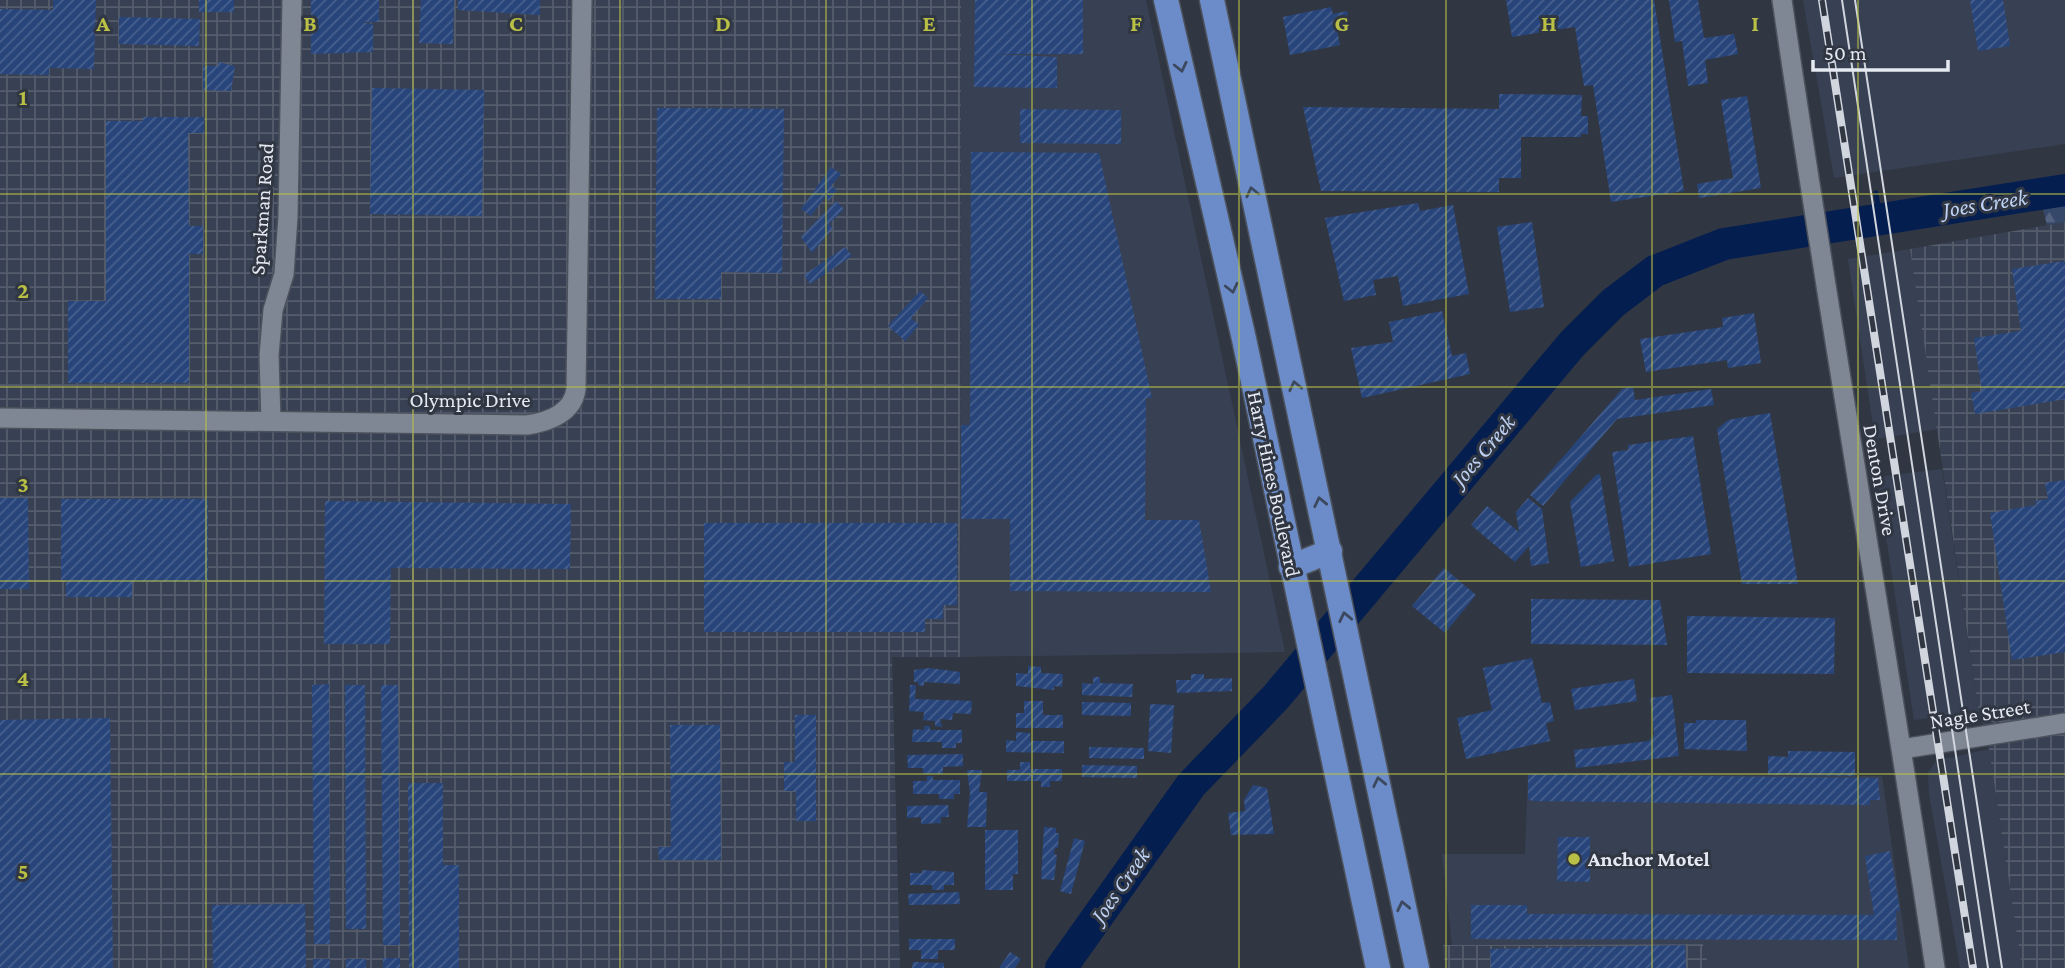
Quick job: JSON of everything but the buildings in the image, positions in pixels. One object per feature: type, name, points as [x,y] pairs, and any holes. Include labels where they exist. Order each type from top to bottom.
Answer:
[{"type":"main road","name":"Harry Hines Boulevard","points":[[1166,0],[1244,339],[1378,968]]},
{"type":"main road","name":"Harry Hines Boulevard","points":[[1212,0],[1417,968]]},
{"type":"main road","points":[[1244,339],[1283,330]]},
{"type":"main road","points":[[1291,566],[1332,557]]},
{"type":"main road","points":[[1356,857],[1393,849]]},
{"type":"street","name":"Sparkman Road","points":[[271,421],[269,355],[273,310],[284,274],[288,216],[292,0]]},
{"type":"street","name":"Olympic Drive","points":[[0,418],[527,425],[552,418],[572,402],[576,389],[582,0]]},
{"type":"street","name":"Denton Drive","points":[[1783,0],[1822,271],[1902,749],[1935,968]]},
{"type":"street","name":"Nagle Street","points":[[1902,749],[2065,723]]},
{"type":"shaded area","points":[[0,0],[961,0],[960,657],[892,657],[900,968],[0,968]]},
{"type":"shaded area","points":[[961,0],[1146,0],[1285,652],[960,657]]},
{"type":"shaded area","points":[[1803,0],[2065,0],[2065,144],[1834,178]]},
{"type":"shaded area","points":[[2065,222],[2065,968],[2022,968],[1989,749],[1979,712],[1910,249]]},
{"type":"shaded area","points":[[1910,249],[1939,429],[1875,439],[1848,259]]},
{"type":"shaded area","points":[[1942,469],[1979,712],[1914,720],[1877,477]]},
{"type":"shaded area","points":[[1989,749],[2022,968],[1960,968],[1929,794],[1928,773],[1936,761]]},
{"type":"shaded area","points":[[1528,774],[1882,776],[1909,968],[1709,968],[1703,944],[1452,945],[1442,854],[1525,854]]},
{"type":"shaded area","points":[[1703,944],[1709,968],[1445,968],[1443,945]]},
{"type":"green space","points":[[2065,203],[2065,222],[2047,225],[2042,206]]},
{"type":"waterway","name":"Joes Creek","points":[[1061,968],[1191,785],[1276,697],[1572,344],[1613,303],[1655,271],[1724,244],[2065,190]]},
{"type":"waterway","points":[[1876,193],[1880,220]]},
{"type":"tram line","points":[[1842,0],[1988,968]]},
{"type":"tram line","points":[[1855,0],[2002,968]]},
{"type":"railway","points":[[1822,0],[1973,968]]},
{"type":"place","name":"Anchor Motel","points":[[1574,859]]}]
